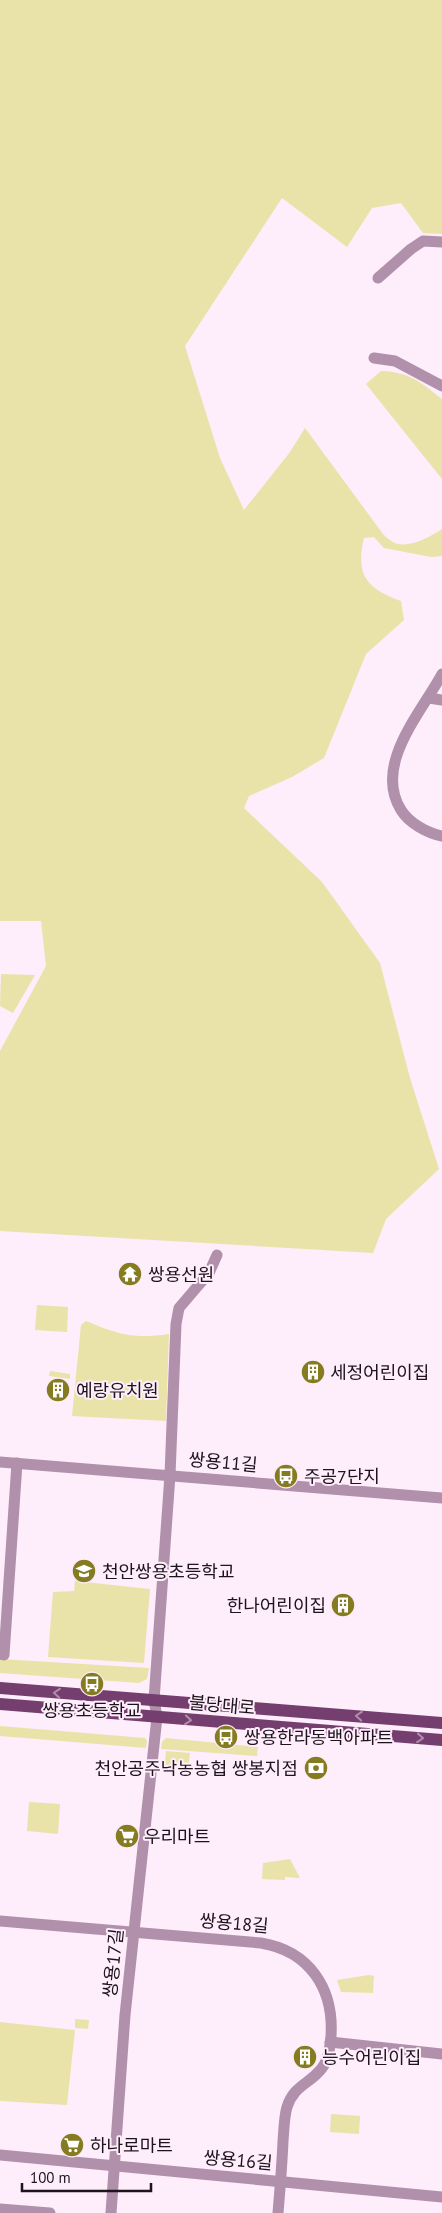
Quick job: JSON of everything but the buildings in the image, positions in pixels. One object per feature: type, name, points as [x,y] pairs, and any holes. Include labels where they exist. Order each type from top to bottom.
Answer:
[{"type":"main road","name":"불당대로","points":[[0,1688],[442,1723]]},
{"type":"main road","name":"불당대로","points":[[0,1704],[442,1740]]},
{"type":"street","points":[[378,278],[423,241],[442,242]]},
{"type":"street","points":[[374,358],[395,362],[442,386]]},
{"type":"street","points":[[442,674],[393,763],[392,784],[396,801],[405,816],[417,826],[442,836]]},
{"type":"street","points":[[429,698],[442,700]]},
{"type":"street","name":"쌍용17길","points":[[111,2213],[134,1932],[157,1717],[154,1700],[170,1475],[176,1324],[179,1308],[209,1273],[217,1255]]},
{"type":"street","name":"쌍용11길","points":[[0,1462],[442,1498]]},
{"type":"street","points":[[0,1654],[4,1654],[5,1571],[17,1463]]},
{"type":"street","name":"쌍용18길","points":[[0,1922],[261,1942],[287,1950],[308,1965],[320,1982],[330,2009],[330,2042],[323,2068],[294,2091],[286,2108],[278,2213]]},
{"type":"street","points":[[330,2042],[442,2054]]},
{"type":"street","name":"쌍용16길","points":[[0,2155],[442,2196]]},
{"type":"street","points":[[0,2208],[50,2213]]},
{"type":"shaded area","points":[[0,0],[442,0],[442,234],[423,233],[401,203],[372,208],[347,247],[282,198],[185,346],[220,458],[244,510],[290,452],[305,428],[383,534],[393,542],[411,544],[425,539],[442,529],[442,556],[431,557],[384,548],[374,537],[364,538],[361,562],[366,579],[372,586],[401,601],[404,620],[366,654],[324,758],[292,777],[249,796],[244,808],[322,882],[380,963],[410,1078],[439,1169],[386,1219],[373,1253],[0,1231],[0,1051],[46,966],[41,921],[0,921]]},
{"type":"shaded area","points":[[381,371],[400,373],[414,379],[442,399],[442,479],[366,384]]},
{"type":"shaded area","points":[[1,974],[35,975],[13,1013],[0,1006]]},
{"type":"shaded area","points":[[37,1305],[68,1307],[67,1332],[35,1330]]},
{"type":"shaded area","points":[[86,1321],[127,1335],[169,1334],[166,1421],[72,1416],[81,1325]]},
{"type":"shaded area","points":[[50,1371],[70,1374],[70,1379],[49,1376]]},
{"type":"shaded area","points":[[75,1581],[150,1589],[144,1663],[48,1657],[53,1592],[74,1591]]},
{"type":"shaded area","points":[[0,1659],[149,1668],[147,1679],[139,1683],[0,1673]]},
{"type":"shaded area","points":[[0,1726],[145,1738],[147,1741],[146,1748],[0,1736]]},
{"type":"shaded area","points":[[166,1738],[258,1747],[257,1756],[161,1749],[162,1742]]},
{"type":"shaded area","points":[[166,1751],[190,1753],[188,1770],[164,1769]]},
{"type":"shaded area","points":[[29,1802],[60,1804],[58,1834],[27,1831]]},
{"type":"shaded area","points":[[290,1859],[300,1878],[285,1877],[285,1880],[262,1879],[263,1863]]},
{"type":"shaded area","points":[[369,1975],[374,1976],[373,1993],[341,1992],[337,1980]]},
{"type":"shaded area","points":[[75,2019],[89,2020],[88,2029],[75,2028]]},
{"type":"shaded area","points":[[0,2022],[75,2030],[67,2105],[0,2101]]},
{"type":"shaded area","points":[[331,2114],[360,2116],[359,2134],[330,2132]]},
{"type":"place","name":"쌍용선원","points":[[130,1274]]},
{"type":"place","name":"세정어린이집","points":[[313,1372]]},
{"type":"place","name":"예랑유치원","points":[[58,1390]]},
{"type":"place","name":"주공7단지","points":[[286,1476]]},
{"type":"place","name":"천안쌍용초등학교","points":[[84,1571]]},
{"type":"place","name":"한나어린이집","points":[[343,1605]]},
{"type":"place","name":"쌍용초등학교","points":[[92,1684]]},
{"type":"place","name":"쌍용한라동백아파트","points":[[226,1737]]},
{"type":"place","name":"천안공주낙농농협 쌍봉지점","points":[[316,1768]]},
{"type":"place","name":"우리마트","points":[[127,1836]]},
{"type":"place","name":"능수어린이집","points":[[305,2057]]},
{"type":"place","name":"하나로마트","points":[[72,2145]]}]
